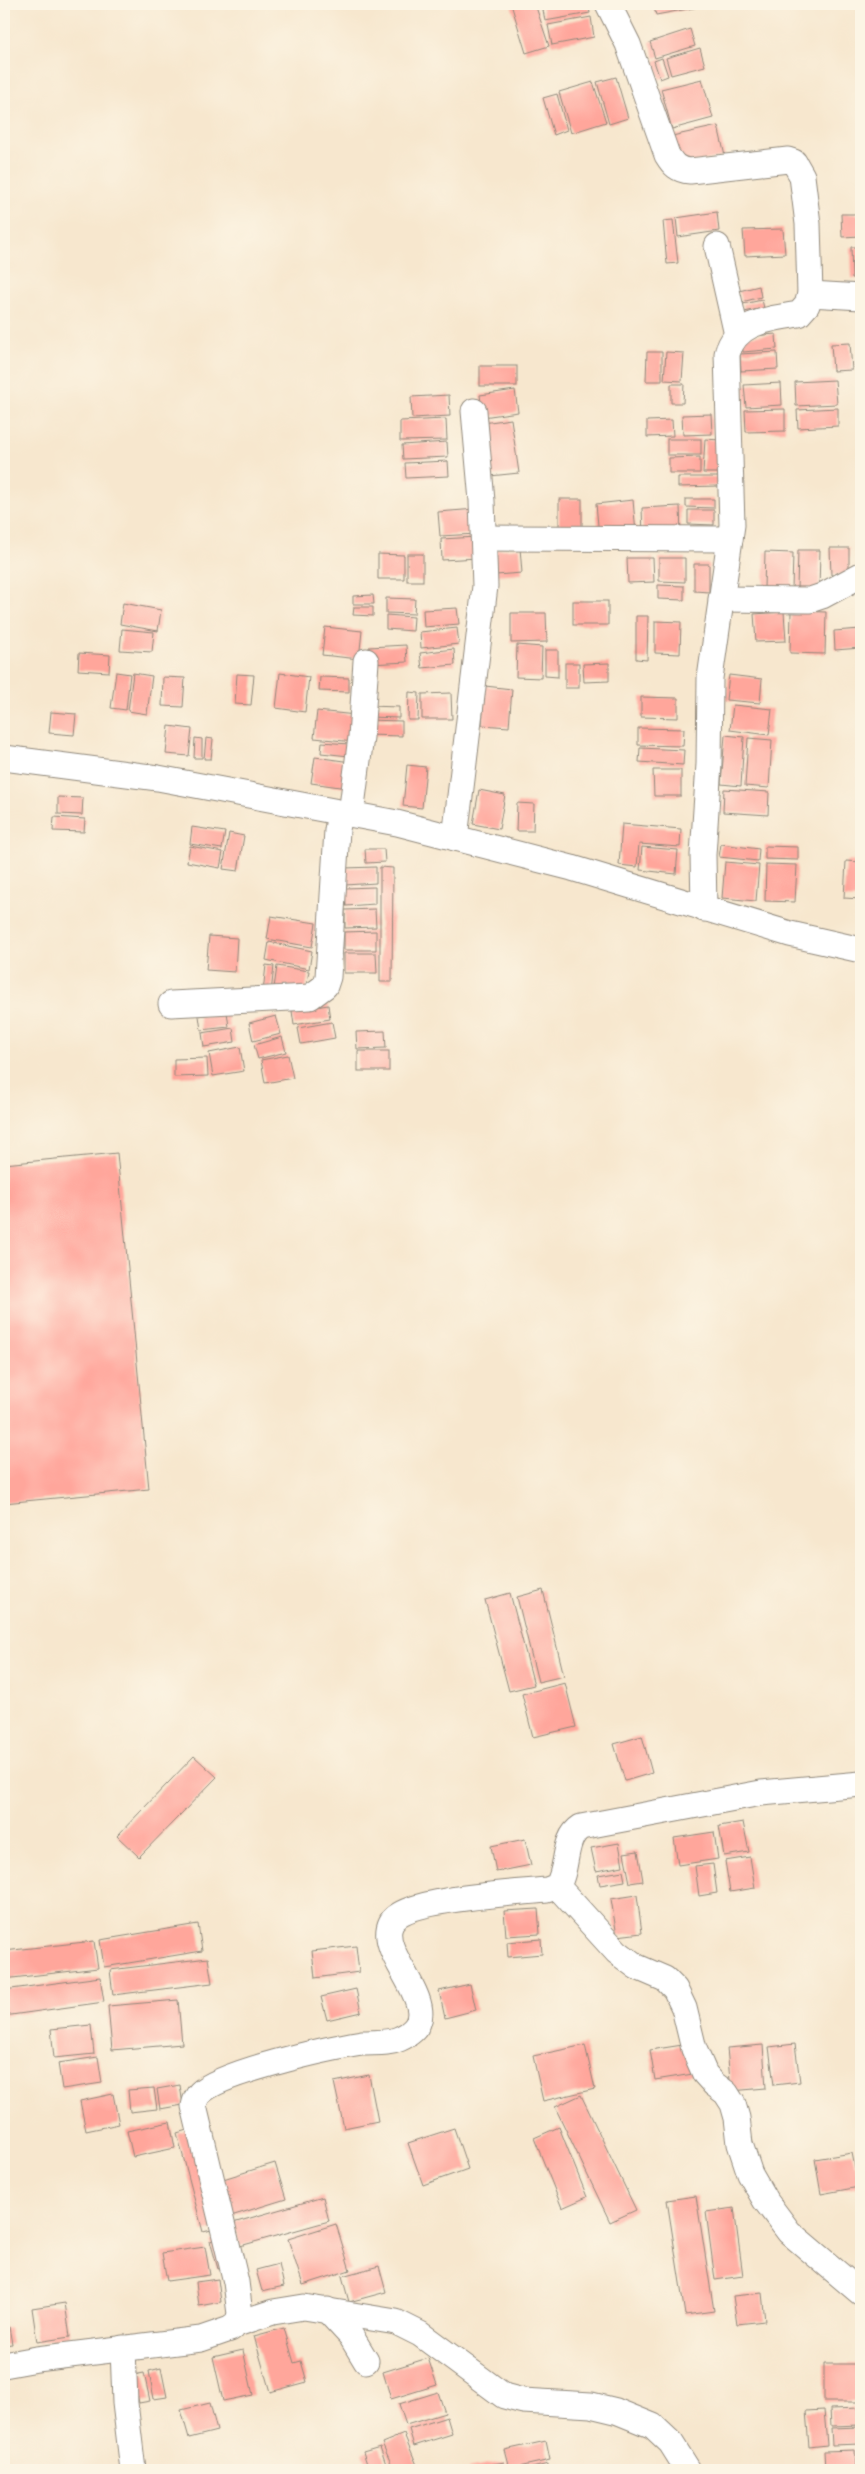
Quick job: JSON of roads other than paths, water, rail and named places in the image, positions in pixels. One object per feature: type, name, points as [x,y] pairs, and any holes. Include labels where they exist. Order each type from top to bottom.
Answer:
[{"type":"street","points":[[608,4],[628,44],[667,155],[673,165],[681,170],[690,172],[788,160],[798,167],[802,176],[808,224],[810,294],[807,305],[799,314],[757,322],[747,326],[730,344],[727,354],[732,501],[730,538],[710,678],[710,764],[704,855],[704,909]]},
{"type":"street","points":[[717,246],[737,335]]},
{"type":"street","points":[[810,294],[861,297]]},
{"type":"street","points":[[455,838],[486,586],[485,538],[474,411]]},
{"type":"street","points":[[485,538],[730,538]]},
{"type":"street","points":[[721,599],[810,600],[822,596],[861,575]]},
{"type":"street","points":[[172,1004],[310,997],[325,986],[328,977],[336,830],[346,813],[361,737],[366,661]]},
{"type":"street","points":[[4,758],[158,778],[346,813],[572,868],[790,934],[861,950]]},
{"type":"street","points":[[237,2324],[240,2314],[240,2303],[194,2106],[199,2094],[215,2082],[250,2070],[350,2045],[393,2041],[400,2039],[415,2028],[419,2021],[419,2004],[390,1945],[388,1933],[393,1919],[412,1907],[546,1890],[557,1886],[565,1869],[570,1837],[581,1827],[761,1793],[861,1784]]},
{"type":"street","points":[[557,1886],[617,1952],[637,1967],[665,1979],[675,1989],[684,2008],[694,2049],[705,2074],[726,2093],[733,2104],[737,2118],[740,2144],[750,2174],[765,2200],[790,2232],[861,2293]]},
{"type":"street","points":[[4,2365],[201,2339],[222,2334],[237,2324],[290,2308],[327,2310],[396,2322],[407,2327],[504,2396],[513,2399],[591,2405],[616,2411],[653,2426],[671,2444],[688,2470]]},
{"type":"street","points":[[327,2310],[351,2336],[366,2361]]},
{"type":"street","points":[[123,2348],[124,2403],[133,2470]]}]
